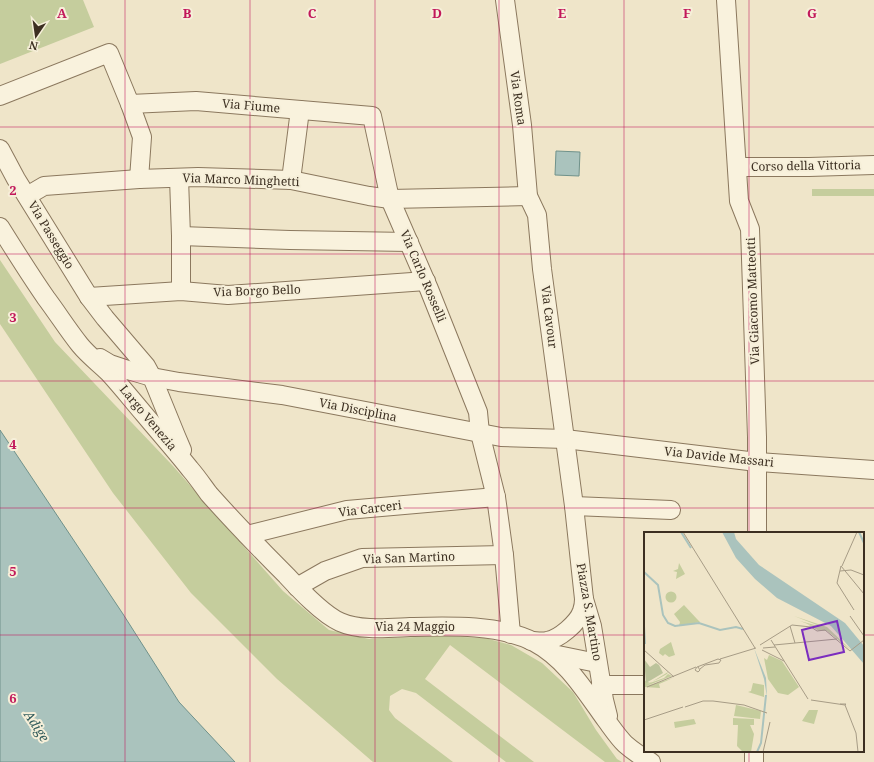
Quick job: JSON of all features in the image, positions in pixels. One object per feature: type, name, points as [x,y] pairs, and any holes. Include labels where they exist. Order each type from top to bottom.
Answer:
[{"type":"street","name":"Via Roma","points":[[505,0],[522,125],[528,196]]},
{"type":"street","name":"Via Giacomo Matteotti","points":[[726,0],[739,201],[750,229],[757,462],[757,532]]},
{"type":"street","points":[[0,96],[109,53],[142,137],[139,179]]},
{"type":"street","name":"Via Fiume","points":[[130,104],[196,101],[372,116]]},
{"type":"street","points":[[291,180],[300,110]]},
{"type":"street","name":"Via Carlo Rosselli","points":[[372,116],[390,199],[426,281],[478,412],[480,433]]},
{"type":"street","name":"Via Passeggio","points":[[0,149],[16,179],[89,298],[105,318]]},
{"type":"street","name":"Corso della Vittoria","points":[[737,167],[874,165]]},
{"type":"street","name":"Via Marco Minghetti","points":[[27,196],[44,186],[139,179],[179,178],[291,180],[390,199],[528,196]]},
{"type":"street","points":[[179,178],[181,291]]},
{"type":"street","name":"Via Cavour","points":[[528,196],[537,215],[542,268],[565,439]]},
{"type":"street","name":"Largo Venezia","points":[[0,227],[17,255],[82,347],[114,378],[191,469]]},
{"type":"street","points":[[181,236],[409,242]]},
{"type":"street","name":"Via Borgo Bello","points":[[89,298],[181,291],[228,295],[426,281]]},
{"type":"street","name":"Largo Venezia","points":[[105,318],[146,366],[191,469]]},
{"type":"street","name":"Via Disciplina","points":[[82,347],[110,364],[152,377],[179,382],[282,395],[501,437],[565,439]]},
{"type":"street","points":[[480,433],[496,497],[504,555],[511,634]]},
{"type":"street","name":"Via Davide Massari","points":[[565,439],[757,462],[874,470]]},
{"type":"street","name":"Piazza S. Martino","points":[[565,439],[584,599],[592,626],[604,700],[608,716],[617,735]]},
{"type":"street","name":"Via 24 Maggio","points":[[191,469],[208,492],[246,535],[297,587],[326,613],[338,621],[349,626],[367,628],[470,627],[490,629],[531,641],[546,649],[560,660],[572,673],[617,735],[626,745],[640,756],[651,762]]},
{"type":"street","name":"Via Carceri","points":[[246,535],[347,510],[496,497]]},
{"type":"street","points":[[574,506],[672,510]]},
{"type":"street","name":"Via San Martino","points":[[297,587],[325,571],[362,558],[504,555]]},
{"type":"street","points":[[531,641],[548,641],[556,638],[566,631],[582,612],[584,599]]},
{"type":"street","points":[[552,654],[597,663]]},
{"type":"street","points":[[601,685],[644,685]]},
{"type":"green space","points":[[0,0],[83,0],[94,27],[0,64]]},
{"type":"green space","points":[[812,189],[874,189],[874,196],[812,196]]},
{"type":"green space","points":[[0,260],[55,342],[173,466],[283,591],[329,630],[369,639],[440,636],[485,638],[511,645],[542,663],[573,692],[596,730],[617,759],[622,762],[605,762],[450,645],[425,679],[534,762],[506,762],[416,693],[402,689],[390,696],[389,710],[395,718],[453,762],[373,762],[277,679],[191,593],[113,493],[0,324]]},
{"type":"water","points":[[556,151],[580,152],[579,176],[555,175]]},
{"type":"water","name":"Adige","points":[[0,430],[123,614],[179,702],[235,762],[0,762]]}]
